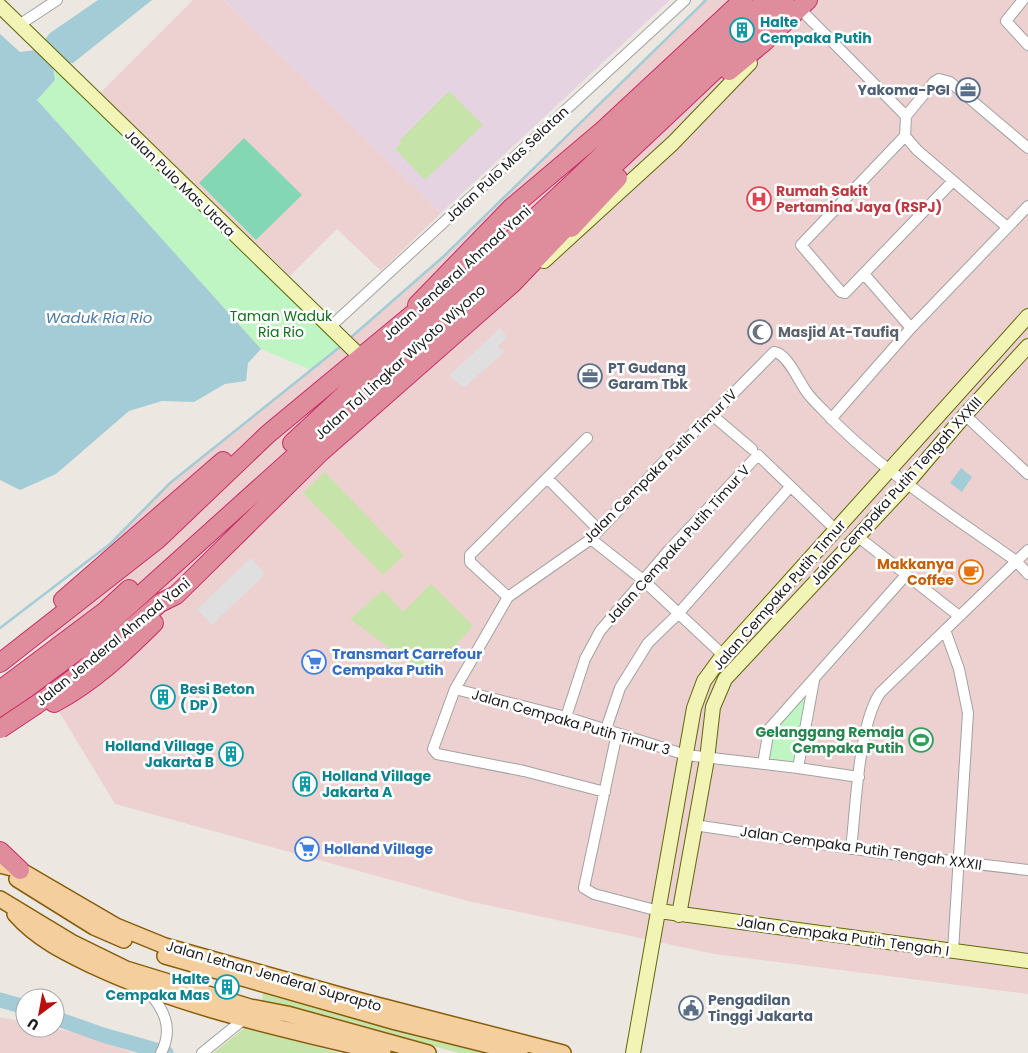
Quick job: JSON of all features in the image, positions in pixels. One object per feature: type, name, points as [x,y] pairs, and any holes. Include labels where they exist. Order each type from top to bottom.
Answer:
[{"type":"highway","points":[[409,317],[416,306],[504,215],[601,132],[743,0]]},
{"type":"highway","name":"Jalan Jenderal Ahmad Yani","points":[[0,678],[52,641],[268,434],[359,356],[420,310],[750,0]]},
{"type":"highway","name":"Jalan Tol Lingkar Wiyoto Wiyono","points":[[0,690],[104,612],[250,482],[565,190],[766,0]]},
{"type":"highway","name":"Jalan Tol Lingkar Wiyoto Wiyono","points":[[0,708],[85,645],[514,259],[657,126],[785,0]]},
{"type":"highway","points":[[520,278],[638,156],[728,72],[763,43],[802,4]]},
{"type":"highway","name":"Jalan Jenderal Ahmad Yani","points":[[0,729],[75,677],[168,599],[335,439],[520,278],[645,142],[802,4]]},
{"type":"highway","points":[[0,650],[119,553],[231,454],[268,434]]},
{"type":"highway","name":"Jalan Jenderal Ahmad Yani","points":[[0,721],[63,672],[251,508],[264,507]]},
{"type":"highway","name":"Jalan Jenderal Ahmad Yani","points":[[0,663],[157,540]]},
{"type":"highway","points":[[0,734],[80,689],[115,661],[166,611],[168,599]]},
{"type":"highway","points":[[0,721],[22,720]]},
{"type":"highway","points":[[0,851],[20,870]]},
{"type":"main road","name":"Jalan Letnan Jenderal Suprapto","points":[[0,866],[20,870],[116,926],[165,946],[353,999],[562,1053]]},
{"type":"main road","name":"Jalan Letnan Jenderal Suprapto","points":[[0,866],[87,922],[138,946],[227,975],[520,1053]]},
{"type":"main road","points":[[2,901],[27,928],[64,952],[146,989],[244,1019],[383,1053]]},
{"type":"main road","points":[[2,901],[71,942],[126,969],[250,1007],[287,1014],[428,1053]]},
{"type":"main road","points":[[485,1033],[499,1048]]},
{"type":"street","points":[[23,29],[57,0]]},
{"type":"street","name":"Jalan Pulo Mas Selatan","points":[[331,328],[684,0]]},
{"type":"street","name":"Jalan Jenderal Ahmad Yani","points":[[802,4],[816,0]]},
{"type":"street","points":[[1023,0],[1006,19],[1007,24],[1028,45]]},
{"type":"street","points":[[802,4],[906,116]]},
{"type":"street","name":"Jalan Pulo Mas Utara","points":[[0,6],[359,356]]},
{"type":"street","points":[[1007,227],[917,150],[905,136],[904,125],[906,116],[934,82],[946,80],[1028,148]]},
{"type":"street","points":[[905,136],[801,245],[840,292],[846,293],[953,181]]},
{"type":"street","points":[[1028,206],[911,328],[831,419],[890,470],[1016,561],[1028,574]]},
{"type":"street","points":[[864,274],[911,328]]},
{"type":"street","name":"Jalan Cempaka Putih Timur","points":[[633,1053],[668,913],[688,756],[698,699],[704,681],[723,655],[1028,316]]},
{"type":"street","name":"Jalan Cempaka Putih Tengah XXXIII","points":[[668,913],[694,825],[713,707],[725,678],[858,536],[905,481],[1028,346]]},
{"type":"street","name":"Jalan Cempaka Putih Timur IV","points":[[605,792],[524,771],[437,754],[434,749],[455,688],[508,597],[591,539],[672,453],[712,416],[774,352],[780,353],[787,361],[808,395],[831,419]]},
{"type":"street","points":[[965,415],[1026,468]]},
{"type":"street","points":[[712,416],[755,452],[836,530]]},
{"type":"street","points":[[508,597],[470,562],[470,555],[587,438]]},
{"type":"street","name":"Jalan Cempaka Putih Timur V","points":[[566,717],[580,670],[593,642],[642,580],[755,452]]},
{"type":"street","points":[[548,479],[598,530]]},
{"type":"street","points":[[606,729],[620,688],[648,643],[677,615],[790,487]]},
{"type":"street","points":[[858,536],[959,616]]},
{"type":"street","points":[[591,539],[642,580],[677,615],[723,655]]},
{"type":"street","points":[[851,849],[866,724],[873,704],[880,694],[1028,550]]},
{"type":"street","points":[[763,764],[769,729],[906,575]]},
{"type":"street","points":[[945,630],[959,669],[968,713],[953,951]]},
{"type":"street","points":[[798,768],[814,679]]},
{"type":"street","name":"Jalan Cempaka Putih Timur 3","points":[[455,688],[566,717],[688,756],[859,777]]},
{"type":"street","points":[[617,733],[584,888],[594,894],[668,913]]},
{"type":"street","name":"Jalan Cempaka Putih Tengah XXXII","points":[[694,825],[851,849],[1028,870]]},
{"type":"street","name":"Jalan Cempaka Putih Tengah I","points":[[668,913],[1028,961]]},
{"type":"street","points":[[146,989],[158,1002],[166,1016],[168,1033],[161,1053]]},
{"type":"street","points":[[202,1053],[244,1019]]},
{"type":"shaded area","points":[[193,0],[224,0],[441,213],[381,271],[337,229],[290,276],[100,93]]},
{"type":"shaded area","points":[[224,0],[670,0],[441,213]]},
{"type":"shaded area","points":[[703,0],[1028,0],[1028,994],[714,954],[468,901],[115,804],[41,682],[60,596],[110,544],[170,483],[357,333],[446,253],[694,12]]},
{"type":"shaded area","points":[[500,328],[507,337],[497,347],[505,351],[464,388],[449,376]]},
{"type":"shaded area","points":[[251,558],[265,574],[212,625],[197,609]]},
{"type":"shaded area","points":[[0,1017],[15,1020],[15,1038],[65,1038],[65,1031],[135,1053],[0,1053]]},
{"type":"green space","name":"Taman Waduk Ria Rio","points":[[52,63],[345,342],[311,370],[261,349],[37,100],[55,80]]},
{"type":"green space","points":[[449,91],[483,125],[425,180],[395,149],[401,143],[399,141]]},
{"type":"green space","points":[[244,138],[302,195],[256,240],[199,183]]},
{"type":"green space","points":[[325,472],[404,555],[383,575],[303,493]]},
{"type":"green space","points":[[431,584],[473,626],[428,676],[350,619],[383,590],[403,612]]},
{"type":"green space","points":[[807,694],[794,763],[769,759],[772,734]]},
{"type":"green space","points":[[263,993],[485,1053],[459,1053],[262,1001]]},
{"type":"green space","points":[[247,1026],[339,1053],[213,1053]]},
{"type":"water","name":"Waduk Ria Rio","points":[[98,0],[152,0],[73,63],[52,63],[55,80],[37,100],[261,349],[248,363],[246,381],[225,384],[194,402],[162,401],[129,411],[56,474],[20,490],[0,480],[0,34],[20,52],[36,50],[50,33]]},
{"type":"water","points":[[961,468],[972,477],[962,492],[950,483]]},
{"type":"waterway","points":[[349,339],[444,256],[706,0]]},
{"type":"waterway","points":[[0,628],[110,544],[170,483],[341,346]]},
{"type":"waterway","points":[[0,1000],[15,1004]]},
{"type":"waterway","points":[[65,1022],[103,1035],[166,1053]]},
{"type":"place","name":"Halte Cempaka Putih","points":[[742,30]]},
{"type":"place","name":"Yakoma-PGI","points":[[968,90]]},
{"type":"place","name":"Rumah Sakit Pertamina Jaya (RSPJ)","points":[[759,199]]},
{"type":"place","name":"Masjid At-Taufiq","points":[[760,332]]},
{"type":"place","name":"PT Gudang Garam Tbk","points":[[590,376]]},
{"type":"place","name":"Makkanya Coffee","points":[[971,572]]},
{"type":"place","name":"Transmart Carrefour Cempaka Putih","points":[[314,662]]},
{"type":"place","name":"Besi Beton ( DP )","points":[[163,697]]},
{"type":"place","name":"Gelanggang Remaja Cempaka Putih","points":[[921,740]]},
{"type":"place","name":"Holland Village Jakarta B","points":[[231,754]]},
{"type":"place","name":"Holland Village Jakarta A","points":[[305,784]]},
{"type":"place","name":"Holland Village","points":[[307,849]]},
{"type":"place","name":"Halte Cempaka Mas","points":[[227,987]]},
{"type":"place","name":"Pengadilan Tinggi Jakarta","points":[[691,1008]]}]
